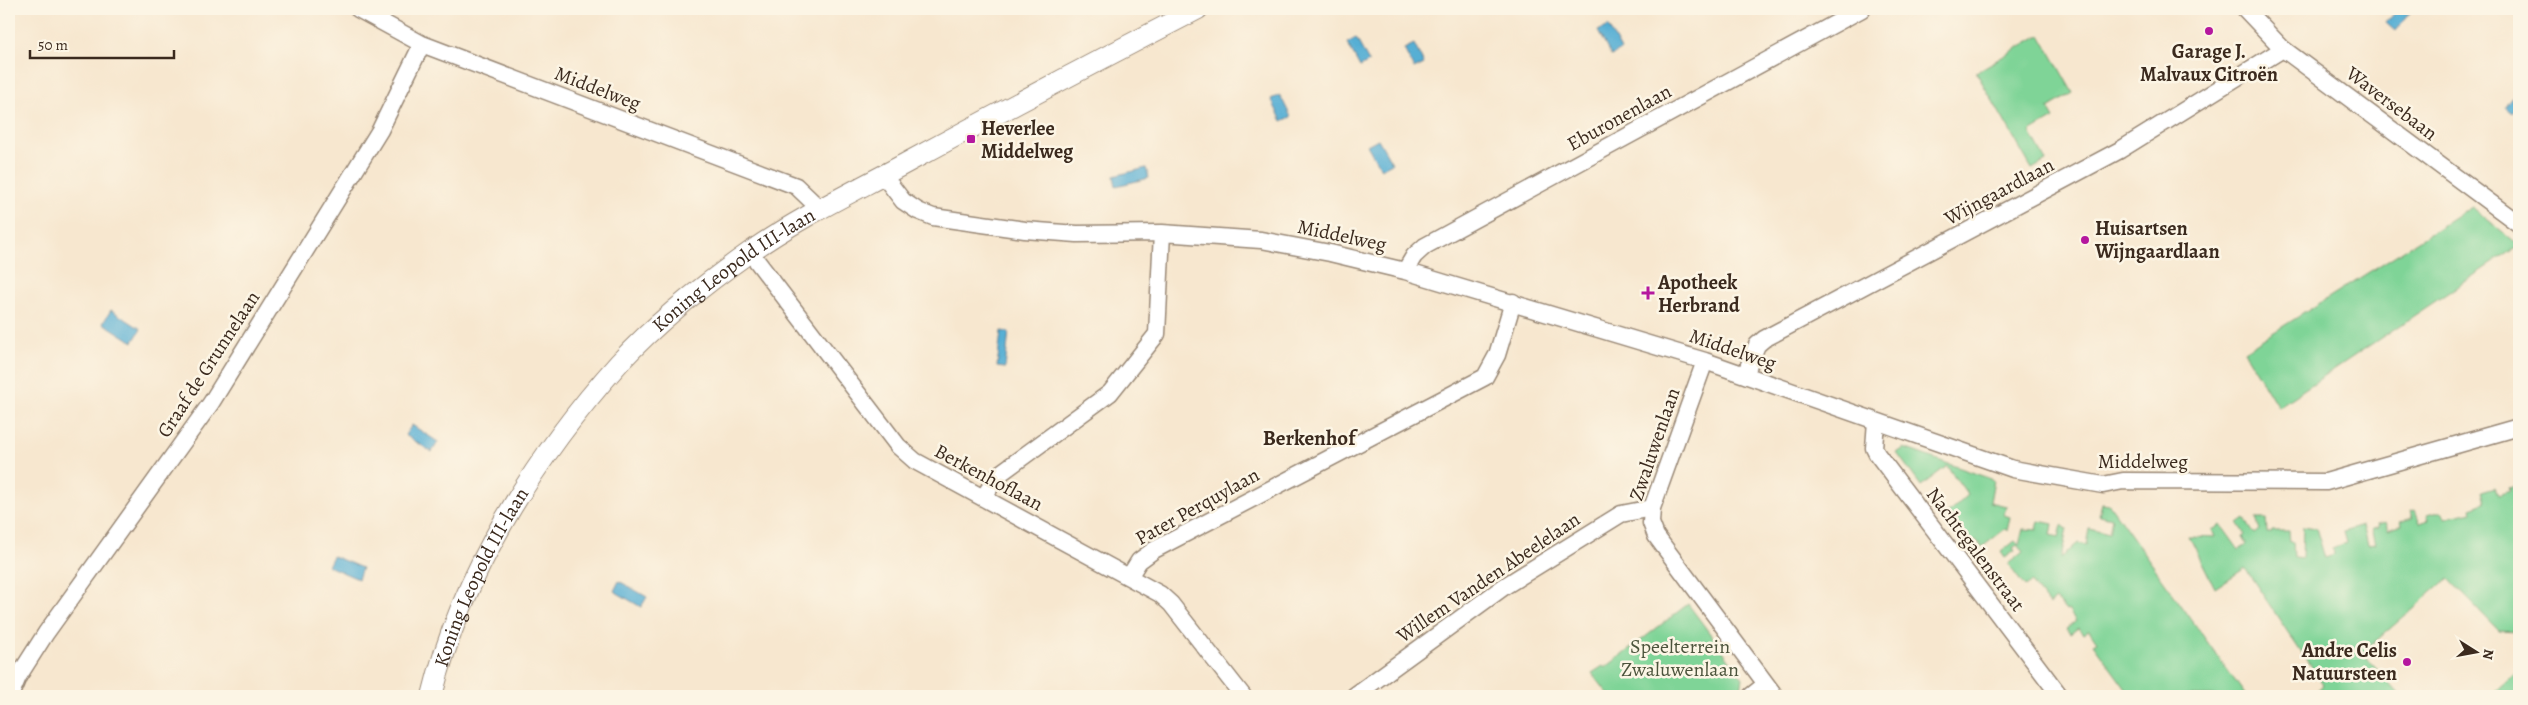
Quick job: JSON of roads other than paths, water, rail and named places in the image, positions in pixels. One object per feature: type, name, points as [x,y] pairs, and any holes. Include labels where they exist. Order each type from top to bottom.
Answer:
[{"type":"street","name":"Middelweg","points":[[358,9],[422,44],[796,186],[820,209]]},
{"type":"street","name":"Koning Leopold III-laan","points":[[432,696],[439,666],[490,546],[549,450],[620,362],[671,315],[750,252],[820,209],[1198,9]]},
{"type":"street","name":"Eburonenlaan","points":[[1404,271],[1414,256],[1425,246],[1862,9]]},
{"type":"street","name":"Waversebaan","points":[[2245,9],[2283,49],[2519,224]]},
{"type":"street","name":"Graaf de Grunnelaan","points":[[10,696],[18,677],[46,633],[216,395],[380,130],[422,44]]},
{"type":"street","name":"Wijngaardlaan","points":[[1745,375],[1757,345],[1764,339],[2120,150],[2283,49]]},
{"type":"street","name":"Middelweg","points":[[883,175],[903,201],[918,211],[933,217],[1034,231],[1077,234],[1162,233],[1261,240],[1330,253],[1404,271],[1513,302],[1705,361],[2013,469],[2103,485],[2123,482],[2326,482],[2519,427]]},
{"type":"street","points":[[983,498],[998,475],[1110,393],[1156,334],[1162,233]]},
{"type":"street","name":"Berkenhoflaan","points":[[750,252],[898,446],[915,461],[1160,594],[1171,604],[1243,696]]},
{"type":"street","name":"Pater Perquylaan","points":[[1129,577],[1139,561],[1154,550],[1485,377],[1497,355],[1513,302]]},
{"type":"street","name":"Zwaluwenlaan","points":[[1705,361],[1652,508],[1651,523],[1656,536],[1771,690],[1751,696]]},
{"type":"street","name":"Nachtegalenstraat","points":[[1876,422],[1874,448],[1876,454],[2060,696]]},
{"type":"street","name":"Willem Vanden Abeelelaan","points":[[1354,696],[1505,586],[1622,514],[1652,508]]},
{"type":"water","points":[[2398,9],[2413,9],[2395,31],[2386,23]]},
{"type":"water","points":[[1608,26],[1621,50],[1611,56],[1598,31]]},
{"type":"water","points":[[1356,38],[1369,62],[1360,67],[1347,43]]},
{"type":"water","points":[[1414,44],[1424,64],[1414,69],[1404,49]]},
{"type":"water","points":[[2519,87],[2519,103],[2512,113],[2505,107]]},
{"type":"water","points":[[1280,95],[1291,117],[1282,121],[1271,99]]},
{"type":"water","points":[[1378,139],[1392,163],[1381,169],[1367,145]]},
{"type":"water","points":[[1146,168],[1149,178],[1116,186],[1114,176]]},
{"type":"water","points":[[111,310],[141,329],[133,342],[103,323]]},
{"type":"water","points":[[1001,331],[1009,332],[1005,368],[997,367]]},
{"type":"water","points":[[412,425],[438,442],[432,452],[405,435]]},
{"type":"water","points":[[333,556],[362,568],[358,579],[328,566]]},
{"type":"water","points":[[619,581],[647,597],[641,607],[614,591]]},
{"type":"place","name":"Garage J. Malvaux Citroën","points":[[2209,31]]},
{"type":"place","name":"Heverlee Middelweg","points":[[971,139]]},
{"type":"place","name":"Huisartsen Wijngaardlaan","points":[[2085,240]]},
{"type":"place","name":"Apotheek Herbrand","points":[[1648,293]]},
{"type":"place","name":"Andre Celis Natuursteen","points":[[2407,662]]},
{"type":"district","name":"Berkenhof","points":[[1309,438]]},
{"type":"park label","name":"Speelterrein Zwaluwenlaan","points":[[1680,658]]}]
